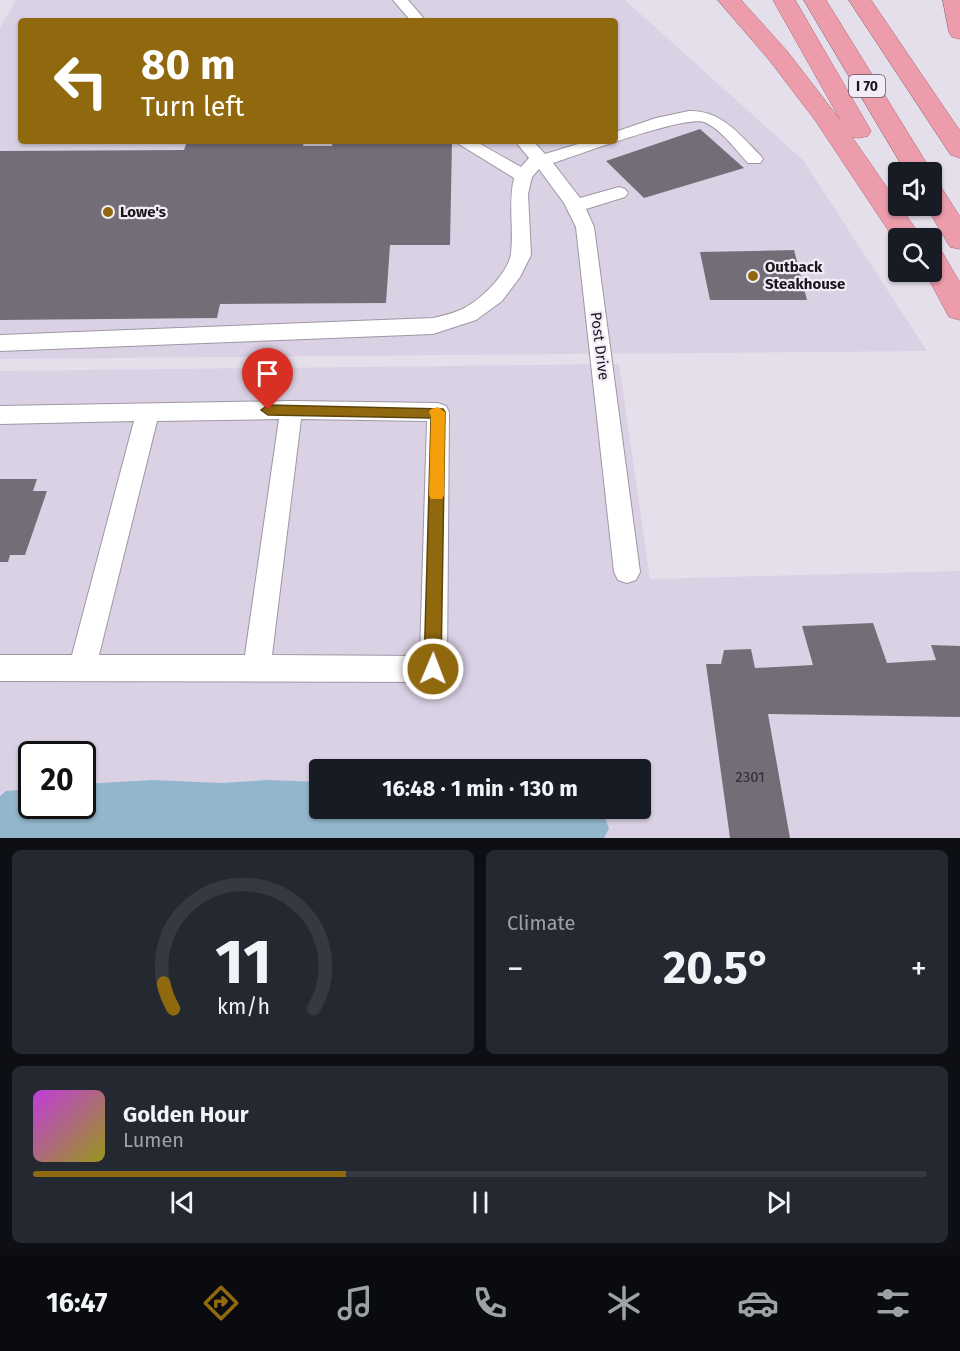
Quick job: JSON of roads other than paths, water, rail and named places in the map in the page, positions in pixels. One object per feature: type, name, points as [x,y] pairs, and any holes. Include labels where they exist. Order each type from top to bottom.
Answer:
[{"type":"highway","points":[[729,0],[784,62],[828,120],[901,228]]},
{"type":"highway","points":[[784,0],[888,183]]},
{"type":"highway","name":"I 70","points":[[815,0],[913,162]]},
{"type":"highway","name":"I 70","points":[[860,0],[960,150]]},
{"type":"highway","points":[[954,0],[960,32]]},
{"type":"highway","points":[[942,210],[960,240]]},
{"type":"highway","points":[[942,277],[960,309]]},
{"type":"highway","points":[[936,282],[960,320]]},
{"type":"street","points":[[400,0],[416,18]]},
{"type":"street","points":[[618,137],[679,118],[692,116],[710,118],[754,159]]},
{"type":"street","points":[[468,144],[523,176]]},
{"type":"street","name":"Post Drive","points":[[527,144],[577,205],[585,227],[627,572]]},
{"type":"street","points":[[0,343],[433,326],[469,315],[495,296],[513,272],[521,255],[519,194],[523,176],[540,160],[596,144]]},
{"type":"street","points":[[577,205],[619,193]]},
{"type":"street","points":[[257,668],[291,410]]},
{"type":"street","points":[[0,414],[291,410],[438,412],[433,669],[0,668]]},
{"type":"street","points":[[82,669],[148,411]]},
{"type":"water","points":[[152,780],[222,783],[268,780],[309,782],[309,819],[606,819],[609,829],[604,838],[0,838],[0,796],[6,791],[18,790],[18,819],[96,819],[96,783]]},
{"type":"place","name":"Lowe's","points":[[108,212]]},
{"type":"place","name":"Outback Steakhouse","points":[[753,276]]}]
